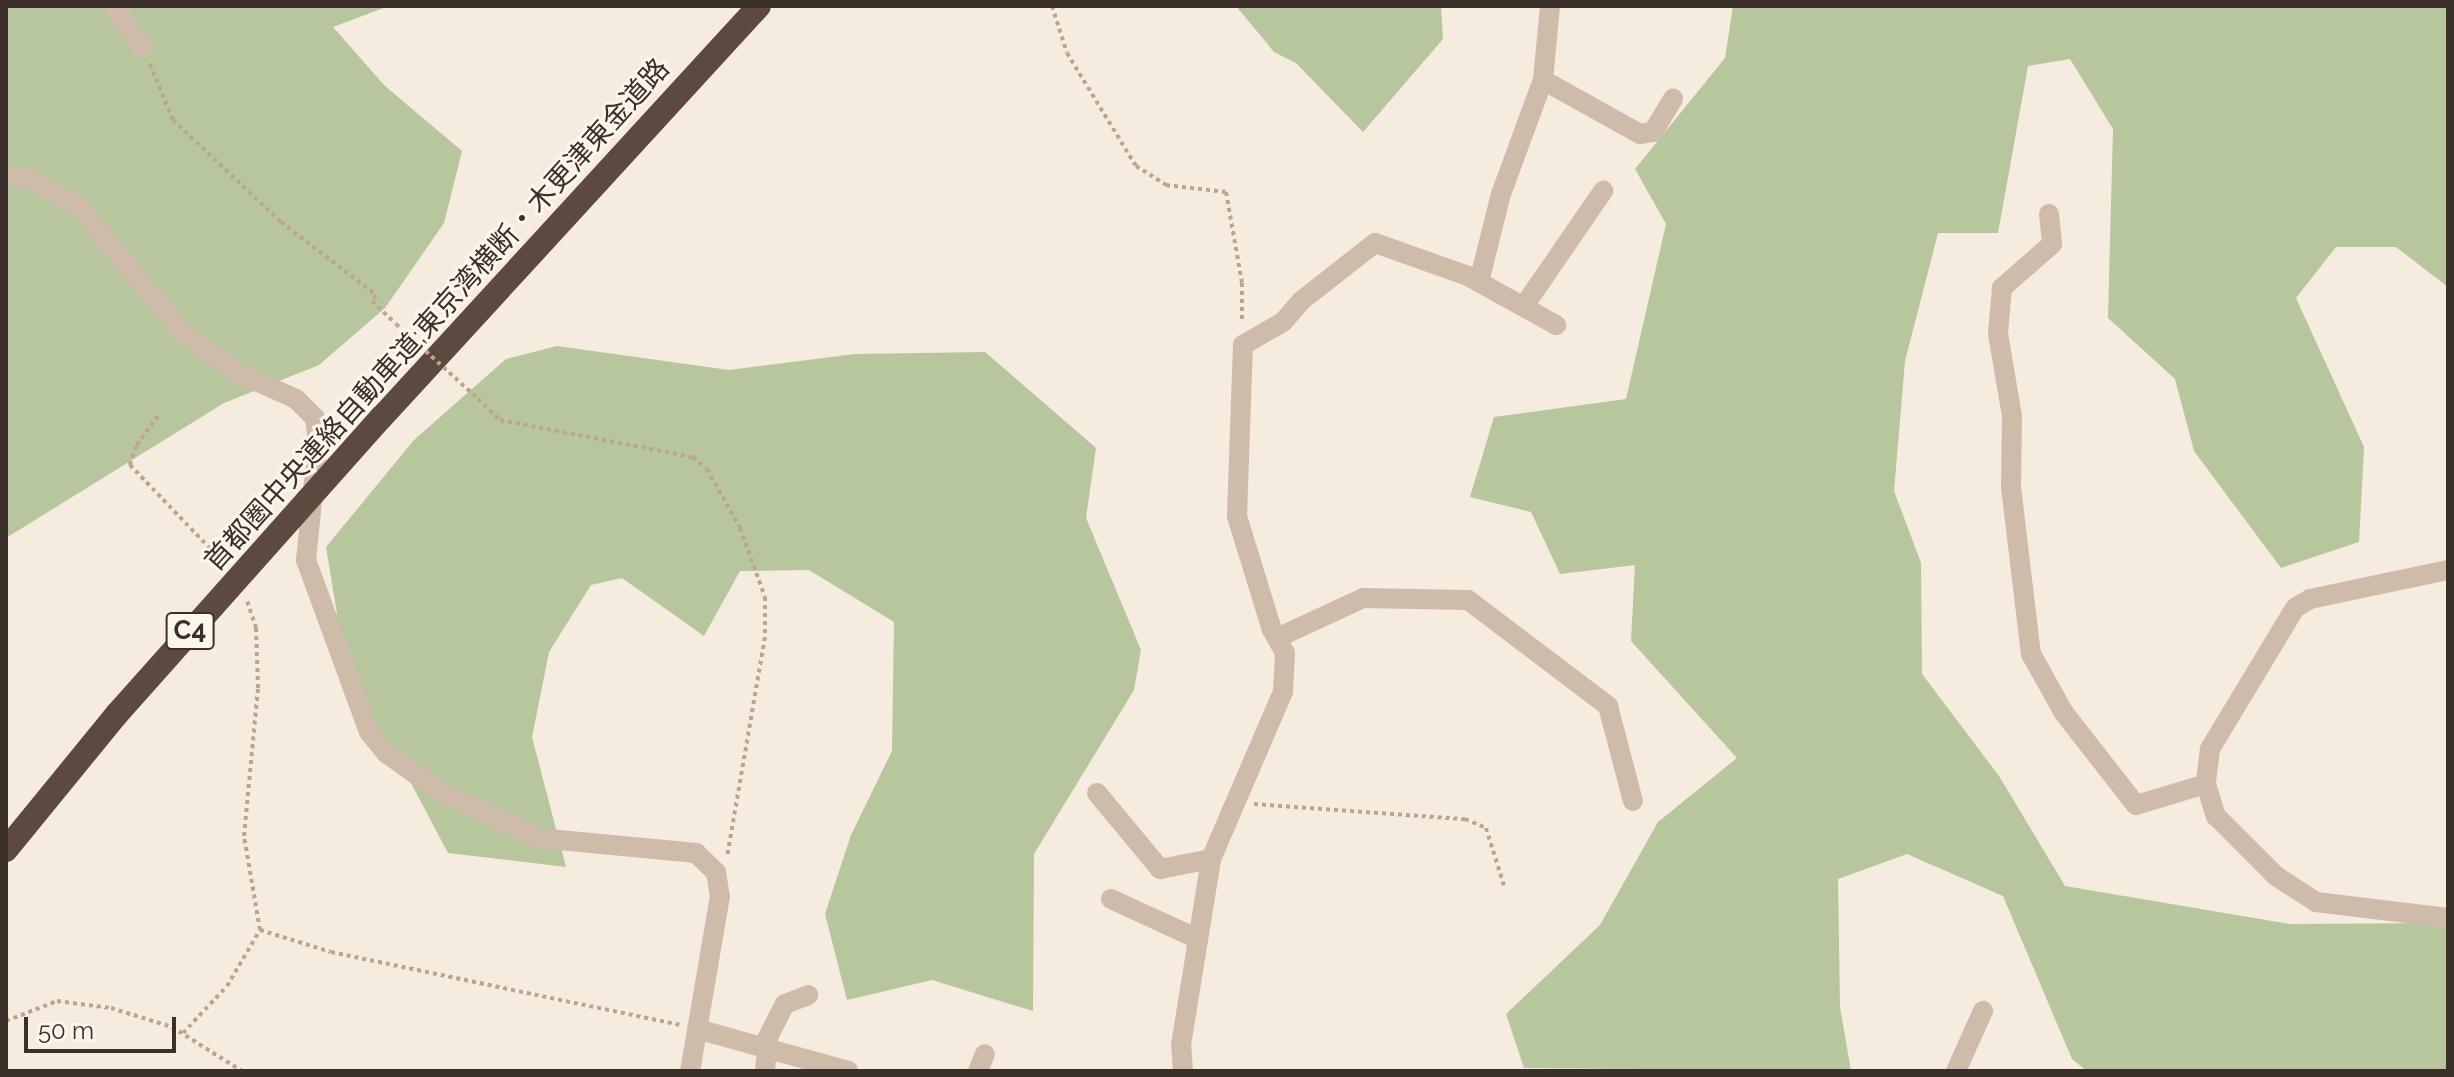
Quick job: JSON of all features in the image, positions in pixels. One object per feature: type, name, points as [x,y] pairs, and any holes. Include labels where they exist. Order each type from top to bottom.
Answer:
[{"type":"highway","name":"首都圏中央連絡自動車道;東京湾横断・木更津東金道路","points":[[6,850],[117,714],[381,418],[759,6]]},
{"type":"street","points":[[113,6],[143,47]]},
{"type":"street","points":[[1479,282],[1501,194],[1543,80],[1550,6]]},
{"type":"street","points":[[1543,80],[1640,134],[1653,132],[1673,99]]},
{"type":"street","points":[[6,175],[34,181],[79,207],[182,332],[238,373],[296,399],[315,418],[318,442],[306,560],[369,732],[386,753],[442,793],[538,838],[696,853],[716,872],[720,896],[690,1071]]},
{"type":"street","points":[[1524,306],[1603,191]]},
{"type":"street","points":[[2049,214],[2052,244],[2002,288],[1998,334],[2012,416],[2011,487],[2031,654],[2064,713],[2136,805],[2206,784]]},
{"type":"street","points":[[1183,1071],[1181,1045],[1211,859],[1283,692],[1285,653],[1277,638],[1237,516],[1243,345],[1283,322],[1301,301],[1375,243],[1479,282],[1556,325]]},
{"type":"street","points":[[2448,570],[2310,599],[2295,608],[2210,749],[2206,784],[2216,816],[2276,876],[2316,902],[2448,918]]},
{"type":"street","points":[[1277,638],[1363,598],[1468,600],[1608,706],[1633,801]]},
{"type":"street","points":[[1097,793],[1160,869],[1211,859]]},
{"type":"street","points":[[1111,899],[1198,939]]},
{"type":"street","points":[[765,1071],[768,1048],[785,1004],[808,995]]},
{"type":"street","points":[[1956,1071],[1983,1011]]},
{"type":"street","points":[[697,1029],[848,1071]]},
{"type":"path","points":[[1052,6],[1067,53],[1136,166],[1166,185],[1226,192],[1242,283],[1243,345]]},
{"type":"path","points":[[143,47],[173,120],[281,222],[376,295],[372,301],[500,420],[693,457],[707,469],[740,528],[765,597],[765,637],[720,896]]},
{"type":"path","points":[[158,416],[136,446],[130,465],[228,570]]},
{"type":"path","points":[[183,1033],[227,986],[260,930],[244,836],[258,688],[256,628],[245,597]]},
{"type":"path","points":[[1236,803],[1465,819],[1486,828],[1505,889]]},
{"type":"path","points":[[260,930],[331,952],[697,1029]]},
{"type":"path","points":[[6,1021],[57,1001],[111,1008],[183,1033],[242,1071]]},
{"type":"green space","points":[[6,6],[389,6],[333,27],[385,86],[462,151],[444,223],[385,308],[319,365],[224,403],[6,538]]},
{"type":"green space","points":[[1236,6],[1441,6],[1443,39],[1363,132],[1296,63],[1274,52]]},
{"type":"green space","points":[[1733,6],[2448,6],[2448,287],[2396,247],[2336,247],[2296,298],[2364,447],[2359,542],[2281,568],[2194,451],[2175,379],[2108,318],[2113,129],[2070,59],[2028,66],[1998,233],[1938,233],[1905,361],[1894,491],[1921,563],[1922,674],[1999,776],[2065,886],[2289,924],[2448,923],[2448,1071],[2087,1071],[2072,1059],[2003,896],[1907,854],[1838,879],[1840,1007],[1851,1071],[1524,1068],[1506,1014],[1600,925],[1658,822],[1737,758],[1631,641],[1635,565],[1560,574],[1531,512],[1470,497],[1494,417],[1626,399],[1666,224],[1635,169],[1725,58]]},
{"type":"green space","points":[[557,346],[729,370],[855,354],[985,352],[1096,448],[1086,518],[1141,650],[1134,690],[1034,854],[1033,1011],[932,980],[847,1000],[825,914],[851,835],[892,751],[894,622],[809,570],[740,571],[704,636],[622,578],[591,585],[549,652],[532,737],[566,867],[448,853],[395,753],[351,699],[326,547],[414,440],[506,359]]}]
